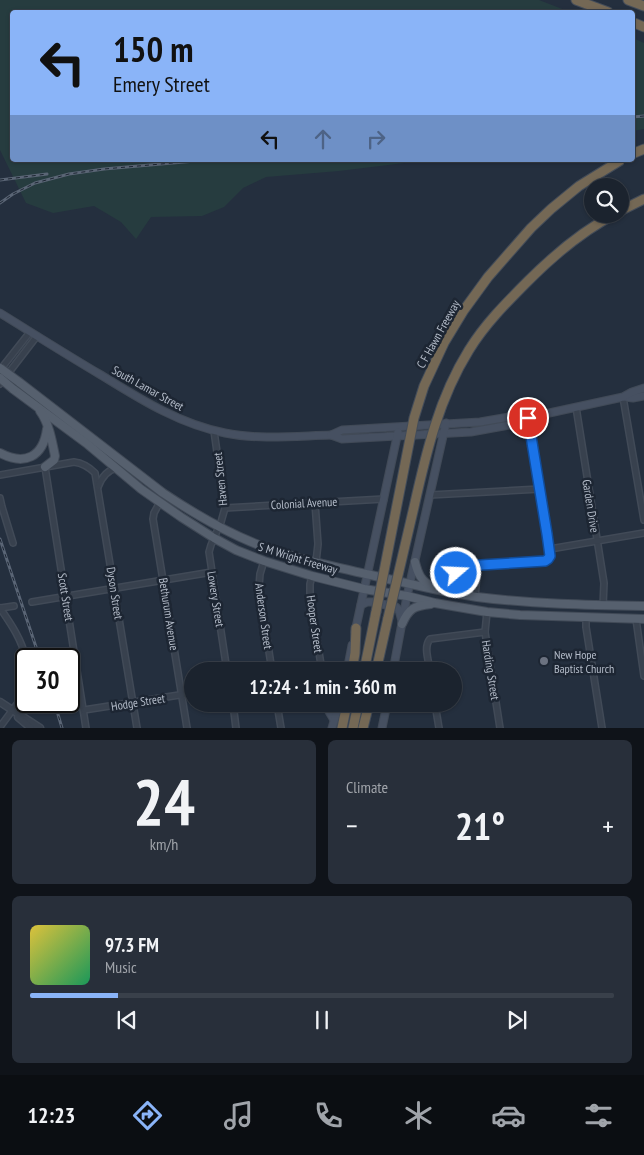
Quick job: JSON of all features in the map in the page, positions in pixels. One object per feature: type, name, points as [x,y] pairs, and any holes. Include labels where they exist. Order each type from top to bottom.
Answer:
[{"type":"highway","points":[[576,0],[603,10]]},
{"type":"highway","points":[[628,0],[644,6]]},
{"type":"highway","name":"C F Hawn Freeway","points":[[366,662],[414,418],[424,386],[444,343],[480,288],[531,228],[550,209],[579,186],[618,162]]},
{"type":"highway","points":[[629,206],[644,199]]},
{"type":"highway","points":[[378,662],[428,446],[442,406],[462,362],[489,322],[510,299],[560,250],[600,223]]},
{"type":"highway","points":[[354,662],[356,628]]},
{"type":"highway","points":[[342,728],[345,712]]},
{"type":"highway","points":[[353,728],[356,712]]},
{"type":"highway","points":[[363,728],[366,712]]},
{"type":"main road","name":"South Lamar Street","points":[[0,313],[162,411],[214,431],[252,436],[331,434],[342,430],[480,422],[509,418],[517,420],[624,396],[644,388]]},
{"type":"main road","name":"S M Wright Freeway","points":[[0,369],[16,385],[160,502],[214,538],[236,550],[264,561],[312,576],[364,589],[487,612],[640,619]]},
{"type":"main road","name":"S M Wright Freeway","points":[[0,378],[16,385],[186,509],[218,527],[268,549],[410,584],[475,597],[539,603],[644,606]]},
{"type":"main road","points":[[16,385],[42,414],[48,427],[55,456],[54,460],[45,467]]},
{"type":"main road","name":"South Lamar Street","points":[[624,396],[633,398],[644,396]]},
{"type":"main road","name":"South Lamar Street","points":[[331,434],[342,439],[444,434],[510,425],[517,420]]},
{"type":"main road","points":[[395,662],[446,423]]},
{"type":"main road","points":[[348,662],[400,426]]},
{"type":"main road","points":[[0,453],[14,460],[26,459],[37,453],[42,446],[48,427]]},
{"type":"main road","points":[[415,562],[420,576],[427,584],[438,590]]},
{"type":"main road","points":[[361,605],[372,602],[396,607],[399,610],[402,624]]},
{"type":"main road","points":[[402,624],[407,614],[414,608],[420,605],[435,603]]},
{"type":"main road","points":[[327,712],[333,724]]},
{"type":"main road","points":[[333,724],[337,712]]},
{"type":"main road","points":[[382,728],[385,712]]},
{"type":"street","points":[[0,369],[30,332]]},
{"type":"street","points":[[0,384],[37,336]]},
{"type":"street","points":[[624,396],[644,520]]},
{"type":"street","name":"Garden Drive","points":[[576,407],[604,583],[603,606]]},
{"type":"street","points":[[456,573],[459,568],[464,566],[545,561],[550,556],[528,418]]},
{"type":"street","name":"Haven Street","points":[[214,431],[225,508],[218,527]]},
{"type":"street","name":"Dyson Street","points":[[0,475],[68,462],[79,462],[94,471],[137,728]]},
{"type":"street","name":"Scott Street","points":[[45,467],[86,728]]},
{"type":"street","points":[[98,487],[108,472],[117,468]]},
{"type":"street","points":[[430,495],[540,489]]},
{"type":"street","points":[[0,498],[13,543]]},
{"type":"street","name":"Colonial Avenue","points":[[225,508],[384,499]]},
{"type":"street","name":"Bethurum Avenue","points":[[160,502],[153,519],[187,728]]},
{"type":"street","points":[[315,503],[318,544],[316,562]]},
{"type":"street","name":"Lowery Street","points":[[218,527],[209,552],[227,662]]},
{"type":"street","points":[[550,550],[644,533]]},
{"type":"street","name":"Anderson Street","points":[[264,561],[258,587],[270,662]]},
{"type":"street","points":[[475,597],[478,565]]},
{"type":"street","points":[[32,602],[212,572]]},
{"type":"street","name":"Hooper Street","points":[[312,576],[310,596],[321,662]]},
{"type":"street","points":[[14,606],[0,608],[24,648]]},
{"type":"street","name":"Harding Street","points":[[487,612],[485,632],[500,728]]},
{"type":"street","points":[[586,617],[602,728]]},
{"type":"street","points":[[640,619],[644,676]]},
{"type":"street","points":[[428,662],[426,644],[430,639],[485,632]]},
{"type":"street","name":"Hodge Street","points":[[84,710],[182,695]]},
{"type":"street","points":[[0,702],[40,728]]},
{"type":"street","points":[[0,727],[15,708]]},
{"type":"street","points":[[13,711],[31,728]]},
{"type":"street","points":[[234,712],[236,728]]},
{"type":"street","points":[[278,712],[281,728]]},
{"type":"street","points":[[436,712],[439,728]]},
{"type":"green space","points":[[0,0],[539,0],[565,10],[10,10],[10,162],[413,162],[266,177],[243,188],[224,207],[202,216],[151,217],[136,239],[121,222],[94,206],[53,213],[26,203],[0,150]]},
{"type":"green space","points":[[635,39],[644,43],[644,129],[635,131]]},
{"type":"railway","points":[[635,117],[644,116]]},
{"type":"railway","points":[[0,203],[35,183],[69,174],[184,162]]},
{"type":"railway","points":[[0,180],[47,174]]},
{"type":"railway","points":[[0,539],[36,648]]},
{"type":"railway","points":[[58,713],[62,728]]},
{"type":"place","name":"New Hope Baptist Church","points":[[544,661]]},
{"type":"route","points":[[456,573],[459,568],[464,566],[545,561],[550,556],[528,418]]}]
